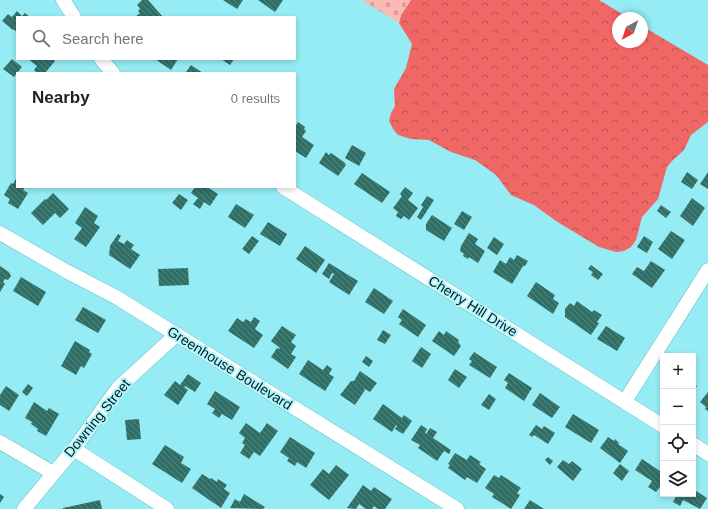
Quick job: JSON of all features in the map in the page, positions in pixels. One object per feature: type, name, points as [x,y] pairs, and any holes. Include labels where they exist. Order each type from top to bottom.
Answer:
[{"type":"street","points":[[63,0],[73,16]]},
{"type":"street","points":[[102,60],[112,72]]},
{"type":"street","name":"Cherry Hill Drive","points":[[285,188],[661,425]]},
{"type":"street","name":"Greenhouse Boulevard","points":[[0,233],[59,267],[116,297],[456,509]]},
{"type":"street","points":[[625,402],[708,270]]},
{"type":"street","name":"Downing Street","points":[[24,509],[74,449],[118,388],[177,334]]},
{"type":"street","points":[[0,442],[53,473]]},
{"type":"street","points":[[696,446],[708,454]]},
{"type":"street","points":[[74,449],[167,509]]},
{"type":"green space","points":[[362,0],[411,0],[401,15],[399,23]]},
{"type":"green space","points":[[411,0],[599,0],[619,12],[612,12],[612,48],[648,48],[648,30],[708,65],[708,122],[691,135],[684,150],[667,167],[658,199],[642,217],[636,240],[631,247],[624,251],[616,252],[599,247],[556,221],[534,205],[511,195],[496,175],[475,160],[451,152],[429,140],[411,139],[398,135],[389,121],[395,106],[394,89],[406,68],[412,44],[399,23],[401,15]]},
{"type":"building","points":[[142,0],[148,0],[162,16],[136,16],[140,13],[138,11],[140,9],[137,5]]},
{"type":"building","points":[[223,0],[243,0],[237,9]]},
{"type":"building","points":[[258,0],[283,0],[275,12]]},
{"type":"building","points":[[17,11],[22,16],[16,16],[16,31],[2,21],[8,14],[12,17]]},
{"type":"building","points":[[25,13],[29,16],[22,16]]},
{"type":"building","points":[[12,59],[22,67],[18,72],[16,72],[14,77],[3,69]]},
{"type":"building","points":[[29,60],[55,61],[46,72],[36,72],[34,70],[37,66]]},
{"type":"building","points":[[156,60],[177,60],[171,70]]},
{"type":"building","points":[[222,60],[233,60],[230,65]]},
{"type":"building","points":[[191,65],[202,72],[186,72]]},
{"type":"building","points":[[298,122],[305,127],[304,129],[306,131],[302,137],[314,145],[306,158],[296,152],[296,125]]},
{"type":"building","points":[[352,145],[366,153],[359,166],[345,158]]},
{"type":"building","points":[[326,152],[329,155],[331,153],[346,165],[338,176],[319,163]]},
{"type":"building","points":[[687,172],[698,180],[692,189],[681,182]]},
{"type":"building","points":[[708,172],[708,189],[700,184]]},
{"type":"building","points":[[362,173],[390,192],[382,203],[354,184]]},
{"type":"building","points":[[16,179],[16,188],[24,188],[23,190],[28,193],[18,209],[8,203],[10,199],[4,195],[11,183],[13,184]]},
{"type":"building","points":[[405,187],[413,193],[408,200],[418,208],[409,220],[404,216],[401,219],[396,216],[398,212],[393,208],[402,196],[400,194]]},
{"type":"building","points":[[194,188],[209,188],[218,194],[210,206],[204,202],[200,209],[193,204],[198,198],[191,193]]},
{"type":"building","points":[[53,193],[69,209],[60,218],[55,213],[43,225],[31,213]]},
{"type":"building","points":[[179,194],[188,200],[181,210],[172,203]]},
{"type":"building","points":[[427,196],[434,200],[421,220],[417,217],[423,207],[421,205]]},
{"type":"building","points":[[692,198],[705,208],[693,226],[680,216]]},
{"type":"building","points":[[236,204],[254,215],[245,228],[228,217]]},
{"type":"building","points":[[661,205],[671,212],[666,218],[657,211]]},
{"type":"building","points":[[85,207],[98,216],[94,223],[100,227],[86,247],[74,239],[82,228],[75,223]]},
{"type":"building","points":[[462,211],[472,217],[464,230],[454,224]]},
{"type":"building","points":[[432,215],[452,228],[444,241],[426,230],[426,224]]},
{"type":"building","points":[[268,222],[287,234],[280,246],[260,234]]},
{"type":"building","points":[[671,231],[685,240],[672,259],[658,249]]},
{"type":"building","points":[[469,233],[478,239],[475,244],[485,251],[478,263],[469,257],[468,259],[463,256],[464,254],[460,251],[461,246]]},
{"type":"building","points":[[118,234],[121,236],[118,241],[124,244],[127,240],[134,245],[131,249],[140,255],[130,269],[109,255],[110,246]]},
{"type":"building","points":[[252,236],[259,241],[249,254],[242,249]]},
{"type":"building","points":[[644,236],[653,242],[647,253],[637,247]]},
{"type":"building","points":[[494,237],[504,244],[497,255],[487,248]]},
{"type":"building","points":[[305,246],[325,260],[316,273],[296,259]]},
{"type":"building","points":[[517,255],[528,261],[525,266],[523,266],[512,284],[493,272],[500,260],[506,264],[510,257],[514,260]]},
{"type":"building","points":[[651,261],[665,270],[652,288],[632,274],[637,267],[644,271]]},
{"type":"building","points":[[329,263],[358,281],[349,295],[329,282],[334,274],[332,273],[329,279],[322,274]]},
{"type":"building","points":[[591,265],[603,274],[598,280],[591,275],[593,272],[588,269]]},
{"type":"building","points":[[0,266],[9,272],[11,276],[8,280],[5,279],[3,282],[5,284],[0,292]]},
{"type":"building","points":[[188,268],[189,285],[159,286],[158,269]]},
{"type":"building","points":[[21,277],[46,292],[38,306],[13,291]]},
{"type":"building","points":[[536,282],[555,295],[553,299],[559,303],[553,314],[527,296]]},
{"type":"building","points":[[374,288],[393,301],[384,314],[365,302]]},
{"type":"building","points":[[577,301],[592,312],[594,310],[602,315],[597,322],[599,323],[591,335],[565,317],[565,309],[570,303],[574,306]]},
{"type":"building","points":[[83,307],[106,320],[98,333],[75,320]]},
{"type":"building","points":[[403,309],[426,325],[418,337],[399,324],[402,320],[398,317]]},
{"type":"building","points":[[254,317],[260,321],[255,329],[263,335],[254,348],[228,331],[237,318],[243,322],[246,319],[251,322]]},
{"type":"building","points":[[282,326],[296,335],[291,342],[296,346],[291,354],[296,357],[288,369],[271,357],[277,348],[280,348],[271,341]]},
{"type":"building","points":[[606,326],[625,338],[617,351],[597,339]]},
{"type":"building","points":[[383,330],[391,335],[385,344],[377,340]]},
{"type":"building","points":[[439,331],[444,335],[446,331],[459,340],[458,342],[461,346],[454,356],[432,341]]},
{"type":"building","points":[[75,341],[90,350],[89,352],[92,354],[84,368],[81,366],[76,375],[61,366]]},
{"type":"building","points":[[421,347],[431,354],[422,368],[412,361]]},
{"type":"building","points":[[474,352],[497,367],[490,378],[469,365],[472,361],[469,359]]},
{"type":"building","points":[[366,356],[373,361],[369,367],[362,362]]},
{"type":"building","points":[[308,360],[323,370],[327,365],[332,369],[329,374],[334,377],[325,391],[299,374]]},
{"type":"building","points":[[455,369],[467,377],[459,388],[448,380]]},
{"type":"building","points":[[360,371],[377,383],[370,392],[363,388],[365,390],[355,405],[340,395],[351,381],[354,381]]},
{"type":"building","points":[[509,373],[532,388],[524,401],[505,388],[508,383],[504,380]]},
{"type":"building","points":[[188,374],[201,383],[195,392],[185,386],[184,387],[188,390],[178,405],[164,395],[175,381],[180,385]]},
{"type":"building","points":[[28,384],[33,388],[27,396],[22,392]]},
{"type":"building","points":[[6,386],[19,395],[9,411],[0,405],[0,395]]},
{"type":"building","points":[[215,391],[240,407],[232,420],[222,414],[219,418],[212,413],[215,409],[207,404]]},
{"type":"building","points":[[708,392],[708,411],[700,402]]},
{"type":"building","points":[[540,393],[560,407],[552,418],[532,405]]},
{"type":"building","points":[[489,394],[496,399],[489,410],[481,405]]},
{"type":"building","points":[[34,402],[47,411],[49,408],[59,414],[46,436],[37,431],[38,429],[31,424],[32,422],[25,418]]},
{"type":"building","points":[[383,404],[402,418],[404,415],[412,421],[403,434],[395,429],[397,426],[396,425],[392,432],[373,419]]},
{"type":"building","points":[[573,414],[599,430],[591,443],[565,427]]},
{"type":"building","points":[[139,419],[141,439],[127,440],[125,420]]},
{"type":"building","points":[[246,423],[260,433],[267,423],[278,431],[260,456],[254,452],[249,459],[240,453],[245,445],[242,443],[245,438],[239,433]]},
{"type":"building","points":[[421,425],[427,429],[426,434],[430,428],[437,432],[433,438],[451,450],[449,454],[444,451],[437,461],[418,448],[420,445],[411,440]]},
{"type":"building","points":[[536,425],[542,429],[544,426],[555,433],[548,444],[534,435],[532,437],[529,435]]},
{"type":"building","points":[[290,437],[315,453],[306,468],[297,462],[295,466],[287,461],[289,458],[280,452]]},
{"type":"building","points":[[608,437],[614,441],[615,439],[619,443],[618,444],[628,451],[620,463],[600,448]]},
{"type":"building","points":[[165,445],[184,457],[181,463],[191,469],[182,483],[152,464]]},
{"type":"building","points":[[455,453],[467,460],[470,455],[481,462],[479,464],[486,469],[477,483],[467,477],[465,480],[448,468],[450,465],[448,464]]},
{"type":"building","points":[[548,457],[553,461],[550,465],[545,460]]},
{"type":"building","points":[[642,459],[660,471],[660,487],[656,492],[648,487],[652,481],[635,470]]},
{"type":"building","points":[[563,460],[569,464],[572,461],[582,469],[573,481],[557,467]]},
{"type":"building","points":[[620,464],[629,471],[622,481],[613,473]]},
{"type":"building","points":[[336,465],[349,475],[329,500],[310,485],[323,469],[329,474]]},
{"type":"building","points":[[202,474],[217,482],[218,479],[227,485],[224,489],[230,493],[221,508],[192,488]]},
{"type":"building","points":[[494,475],[499,478],[501,475],[521,488],[517,493],[520,495],[511,509],[492,497],[494,494],[485,488]]},
{"type":"building","points":[[363,485],[371,491],[374,487],[392,499],[385,509],[378,509],[374,506],[372,509],[366,509],[359,504],[356,509],[347,508]]},
{"type":"building","points":[[696,491],[707,498],[700,509],[683,500],[680,506],[673,502],[676,497],[696,497]]},
{"type":"building","points":[[0,494],[4,497],[0,503]]},
{"type":"building","points":[[244,494],[265,507],[263,509],[230,508],[235,499],[240,502]]},
{"type":"building","points":[[100,500],[102,509],[63,509],[63,508]]},
{"type":"building","points":[[530,500],[544,509],[524,509]]}]
